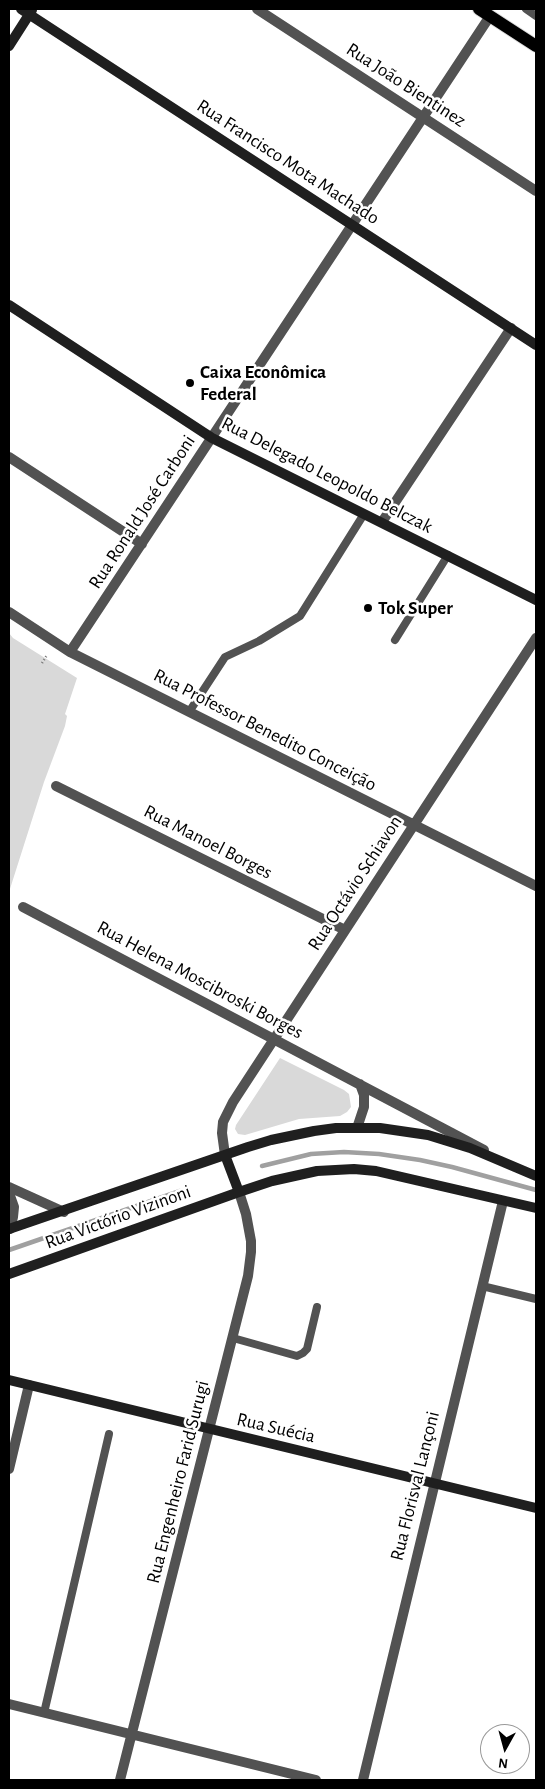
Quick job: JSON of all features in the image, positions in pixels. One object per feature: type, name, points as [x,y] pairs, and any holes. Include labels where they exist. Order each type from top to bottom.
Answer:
[{"type":"main road","points":[[488,11],[536,46]]},
{"type":"street","name":"Rua João Bientinez","points":[[257,9],[536,191]]},
{"type":"street","points":[[9,46],[28,11]]},
{"type":"street","name":"Rua Francisco Mota Machado","points":[[28,11],[536,345]]},
{"type":"street","name":"Rua Ronald José Carboni","points":[[70,652],[423,117],[488,11]]},
{"type":"street","name":"Rua Delegado Leopoldo Belczak","points":[[9,305],[212,438],[536,600]]},
{"type":"street","points":[[382,522],[511,328]]},
{"type":"street","points":[[9,457],[142,544]]},
{"type":"street","name":"Rua Professor Benedito Conceição","points":[[9,612],[70,652],[536,885]]},
{"type":"street","name":"Rua Octávio Schiavon","points":[[225,1155],[222,1134],[223,1122],[227,1112],[536,638]]},
{"type":"street","name":"Rua Manoel Borges","points":[[56,786],[345,930]]},
{"type":"street","name":"Rua Helena Moscibroski Borges","points":[[23,907],[524,1171]]},
{"type":"street","points":[[357,1128],[364,1107],[364,1095],[360,1084]]},
{"type":"street","name":"Rua Victório Vizinoni","points":[[9,1229],[64,1212],[225,1155],[293,1134],[314,1131],[357,1128],[406,1131],[428,1135],[470,1148],[536,1176]]},
{"type":"street","points":[[225,1155],[239,1192]]},
{"type":"street","name":"Rua Victório Vizinoni","points":[[9,1274],[239,1192],[292,1176],[317,1171],[354,1169],[395,1175],[536,1208]]},
{"type":"street","points":[[9,1187],[64,1212]]},
{"type":"street","name":"Rua Engenheiro Farid Surugi","points":[[120,1780],[248,1276],[252,1252],[250,1228],[239,1192]]},
{"type":"street","points":[[9,1193],[14,1207],[9,1229]]},
{"type":"street","name":"Rua Florisval Lançoni","points":[[362,1780],[503,1200]]},
{"type":"street","name":"Rua Suécia","points":[[9,1380],[536,1508]]},
{"type":"street","points":[[9,1469],[29,1385]]},
{"type":"street","points":[[9,1704],[316,1780]]},
{"type":"lane","points":[[526,9],[536,16]]},
{"type":"lane","points":[[190,712],[226,656],[259,641],[300,616],[364,514]]},
{"type":"lane","points":[[395,640],[448,555]]},
{"type":"lane","points":[[482,1286],[536,1299]]},
{"type":"lane","points":[[233,1338],[297,1356],[307,1349],[317,1307]]},
{"type":"lane","points":[[44,1713],[109,1434]]},
{"type":"path","points":[[42,663],[47,655]]},
{"type":"shaded area","points":[[9,633],[13,638],[77,678],[65,714],[67,716],[65,726],[44,782],[9,892]]},
{"type":"shaded area","points":[[280,1058],[344,1090],[349,1094],[351,1107],[340,1116],[299,1119],[245,1135],[238,1134],[235,1129],[236,1125]]},
{"type":"waterway","points":[[262,1166],[311,1154],[344,1152],[379,1154],[452,1167],[536,1190]]},
{"type":"waterway","points":[[9,1250],[180,1191]]},
{"type":"place","name":"Caixa Econômica Federal","points":[[190,383]]},
{"type":"place","name":"Tok Super","points":[[368,608]]}]
